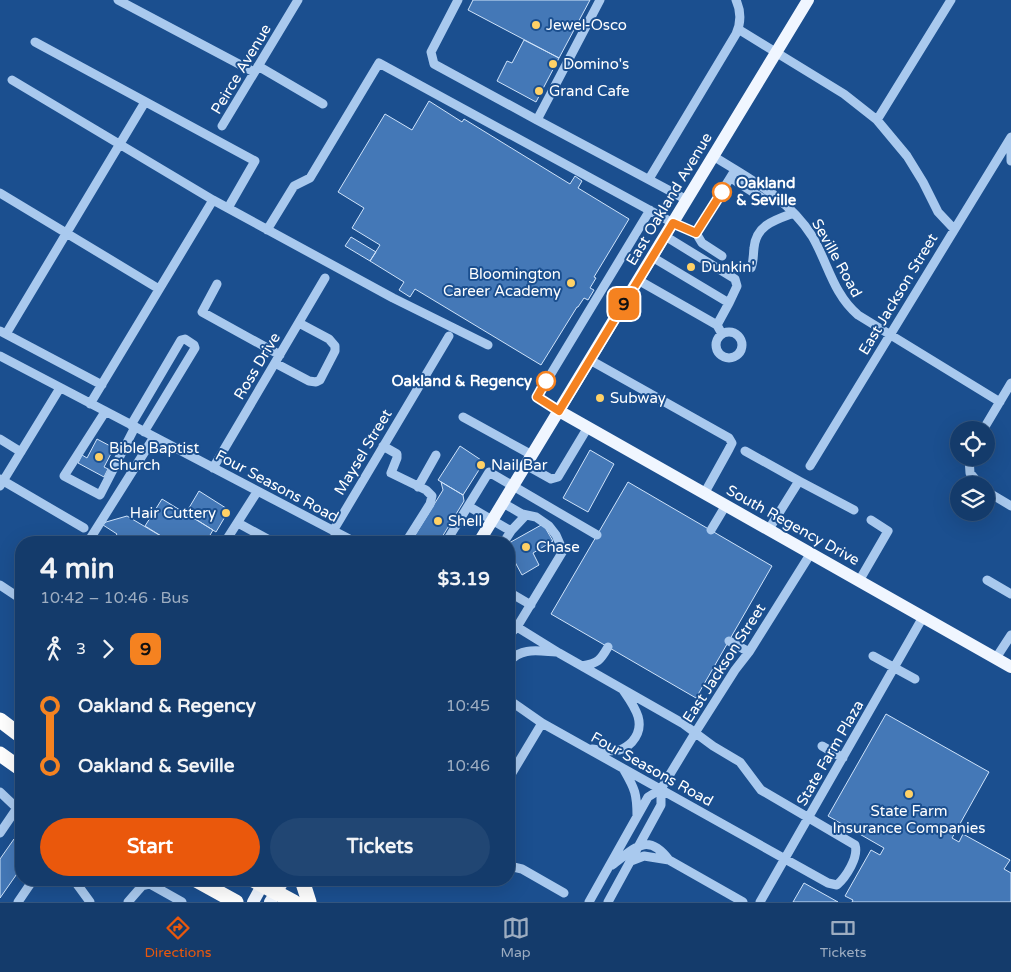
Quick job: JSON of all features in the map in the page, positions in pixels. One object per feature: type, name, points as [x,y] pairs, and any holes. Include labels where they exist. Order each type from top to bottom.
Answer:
[{"type":"highway","points":[[0,720],[15,731]]},
{"type":"highway","points":[[0,754],[15,765]]},
{"type":"highway","points":[[204,886],[216,896],[236,902]]},
{"type":"highway","points":[[304,886],[309,902]]},
{"type":"highway","points":[[277,892],[294,902]]},
{"type":"main road","name":"East Oakland Avenue","points":[[483,536],[714,156],[805,1]]},
{"type":"main road","name":"South Regency Drive","points":[[559,411],[1011,667]]},
{"type":"main road","points":[[252,902],[258,886]]},
{"type":"street","points":[[118,0],[323,104]]},
{"type":"street","name":"Peirce Avenue","points":[[222,126],[298,0]]},
{"type":"street","points":[[458,0],[431,52],[434,64],[687,200]]},
{"type":"street","points":[[538,120],[600,0]]},
{"type":"street","points":[[649,179],[738,29],[740,15],[736,0]]},
{"type":"street","points":[[877,120],[951,0]]},
{"type":"street","points":[[738,29],[844,94],[877,120],[907,156],[938,212],[954,229]]},
{"type":"street","points":[[35,42],[255,161],[228,208]]},
{"type":"street","points":[[267,230],[294,186],[310,178],[379,63],[673,223],[696,233],[702,243],[722,256]]},
{"type":"street","points":[[12,80],[213,200],[393,298],[488,345]]},
{"type":"street","points":[[102,384],[3,332],[66,233],[145,102]]},
{"type":"street","name":"East Jackson Street","points":[[810,466],[1011,137]]},
{"type":"street","points":[[1011,143],[1011,161]]},
{"type":"street","name":"Seville Road","points":[[714,156],[733,174],[773,194],[782,200],[794,213],[812,236],[846,305],[864,320],[1000,402]]},
{"type":"street","points":[[696,233],[733,174]]},
{"type":"street","points":[[0,193],[160,288]]},
{"type":"street","points":[[90,404],[213,200]]},
{"type":"street","points":[[559,411],[537,397],[650,210]]},
{"type":"street","points":[[751,268],[757,236],[763,227],[770,222],[794,213]]},
{"type":"street","points":[[665,236],[735,279],[737,286],[716,325]]},
{"type":"street","points":[[652,258],[729,303]]},
{"type":"street","name":"Ross Drive","points":[[213,468],[325,278]]},
{"type":"street","points":[[638,280],[716,325],[722,334]]},
{"type":"street","points":[[217,284],[202,312],[278,359],[309,381],[316,382],[320,380],[335,351],[335,346],[329,339],[299,323]]},
{"type":"street","name":"Maysel Street","points":[[333,531],[449,336]]},
{"type":"street","points":[[105,412],[64,476],[100,495],[133,426],[181,340],[185,339],[194,345],[194,348],[144,432]]},
{"type":"street","name":"Four Seasons Road","points":[[0,356],[343,536]]},
{"type":"street","points":[[590,360],[729,438],[732,443],[704,494]]},
{"type":"street","points":[[988,421],[1011,383]]},
{"type":"street","points":[[60,388],[1,482],[84,528]]},
{"type":"street","points":[[463,417],[529,460],[551,479],[558,477],[588,427]]},
{"type":"street","points":[[92,536],[154,437]]},
{"type":"street","points":[[0,439],[21,452]]},
{"type":"street","points":[[383,446],[397,454],[391,473],[430,493],[432,496],[432,500],[410,536]]},
{"type":"street","points":[[745,451],[854,510]]},
{"type":"street","points":[[418,487],[436,455]]},
{"type":"street","points":[[450,536],[489,472],[597,535]]},
{"type":"street","points":[[769,530],[799,480]]},
{"type":"street","points":[[229,536],[257,492]]},
{"type":"street","points":[[995,496],[1011,506]]},
{"type":"street","points":[[503,503],[536,518],[548,526],[556,535],[563,551],[517,627],[682,723],[713,746],[740,762],[761,790],[808,818]]},
{"type":"street","points":[[711,530],[726,505]]},
{"type":"street","points":[[468,506],[511,531]]},
{"type":"street","points":[[508,536],[526,515]]},
{"type":"street","points":[[859,581],[888,530],[871,520]]},
{"type":"street","points":[[238,523],[262,536]]},
{"type":"street","name":"East Jackson Street","points":[[589,902],[648,798],[662,789],[695,733],[735,670],[749,652],[811,553]]},
{"type":"street","points":[[987,580],[1011,594]]},
{"type":"street","points":[[0,585],[15,595]]},
{"type":"street","points":[[515,596],[530,605]]},
{"type":"street","name":"State Farm Plaza","points":[[760,902],[924,618]]},
{"type":"street","points":[[996,658],[1011,635]]},
{"type":"street","points":[[729,641],[749,652]]},
{"type":"street","points":[[582,666],[600,660],[610,648],[604,663],[605,679]]},
{"type":"street","points":[[515,657],[520,652],[529,650],[559,653]]},
{"type":"street","points":[[873,656],[915,679]]},
{"type":"street","points":[[587,748],[620,750],[637,737],[640,728],[640,718],[622,688]]},
{"type":"street","name":"Four Seasons Road","points":[[515,704],[542,723],[623,769],[828,883],[837,885],[842,881],[857,851],[855,845],[808,818]]},
{"type":"street","points":[[515,768],[542,723]]},
{"type":"street","points":[[822,746],[843,758]]},
{"type":"street","points":[[623,769],[635,789],[637,819]]},
{"type":"street","name":"East Jackson Street","points":[[608,902],[661,805],[662,789]]},
{"type":"street","points":[[0,792],[15,806]]},
{"type":"street","points":[[0,833],[15,815]]},
{"type":"street","points":[[610,867],[639,845],[646,844],[652,844],[662,850],[669,860]]},
{"type":"street","points":[[631,861],[644,856],[669,860],[743,902]]},
{"type":"street","points":[[515,867],[522,869],[564,893]]},
{"type":"street","points":[[18,902],[29,886]]},
{"type":"street","points":[[78,886],[90,902]]},
{"type":"street","points":[[128,902],[142,886]]},
{"type":"street","points":[[154,886],[182,902]]},
{"type":"building","name":"Jewel-Osco","points":[[473,0],[590,0],[559,58],[468,10]]},
{"type":"building","points":[[524,40],[559,58],[536,102],[497,81],[507,61],[512,63]]},
{"type":"building","points":[[429,101],[462,122],[464,119],[570,184],[575,176],[582,181],[578,188],[629,219],[594,277],[596,278],[590,288],[594,290],[588,300],[584,298],[577,307],[541,365],[415,289],[410,297],[399,290],[404,282],[370,261],[380,245],[352,228],[364,208],[338,192],[385,114],[412,130]]},
{"type":"building","points":[[351,237],[376,252],[370,261],[345,246]]},
{"type":"building","name":"Bible Baptist Church","points":[[97,439],[114,448],[104,467],[108,469],[104,477],[78,463],[82,455],[87,458]]},
{"type":"building","points":[[460,446],[484,462],[463,495],[438,480]]},
{"type":"building","points":[[590,450],[614,464],[588,512],[563,498]]},
{"type":"building","name":"Shell","points":[[441,482],[463,495],[464,501],[443,536],[414,536],[443,490]]},
{"type":"building","points":[[628,482],[772,566],[696,698],[551,614]]},
{"type":"building","points":[[199,491],[229,510],[216,532],[186,513]]},
{"type":"building","points":[[162,499],[213,530],[210,536],[161,536],[145,526]]},
{"type":"building","points":[[127,516],[161,536],[116,536],[117,534],[103,525],[106,522]]},
{"type":"building","name":"Chase","points":[[543,524],[553,541],[533,553],[539,565],[522,575],[515,562],[515,540]]},
{"type":"building","name":"State Farm Insurance Companies","points":[[886,714],[989,772],[952,838],[959,842],[963,834],[1010,860],[1004,869],[1011,873],[1011,902],[852,902],[853,900],[845,896],[871,850],[880,855],[884,848],[828,816]]},
{"type":"building","points":[[15,840],[15,877],[0,898],[0,859]]},
{"type":"building","points":[[804,883],[838,902],[793,902]]},
{"type":"bus line","name":"9","points":[[546,381],[537,397],[559,411],[673,223],[696,233],[722,192]]},
{"type":"place","name":"Jewel-Osco","points":[[536,25]]},
{"type":"place","name":"Domino's","points":[[553,64]]},
{"type":"place","name":"Grand Cafe","points":[[539,91]]},
{"type":"place","name":"Oakland & Seville","points":[[722,192]]},
{"type":"place","name":"Dunkin'","points":[[691,267]]},
{"type":"place","name":"Bloomington Career Academy","points":[[571,283]]},
{"type":"place","name":"Oakland & Regency","points":[[546,381]]},
{"type":"place","name":"Subway","points":[[600,398]]},
{"type":"place","name":"Bible Baptist Church","points":[[99,457]]},
{"type":"place","name":"Nail Bar","points":[[481,465]]},
{"type":"place","name":"Hair Cuttery","points":[[226,513]]},
{"type":"place","name":"Shell","points":[[438,521]]},
{"type":"place","name":"Chase","points":[[526,547]]},
{"type":"place","name":"State Farm Insurance Companies","points":[[909,794]]}]
